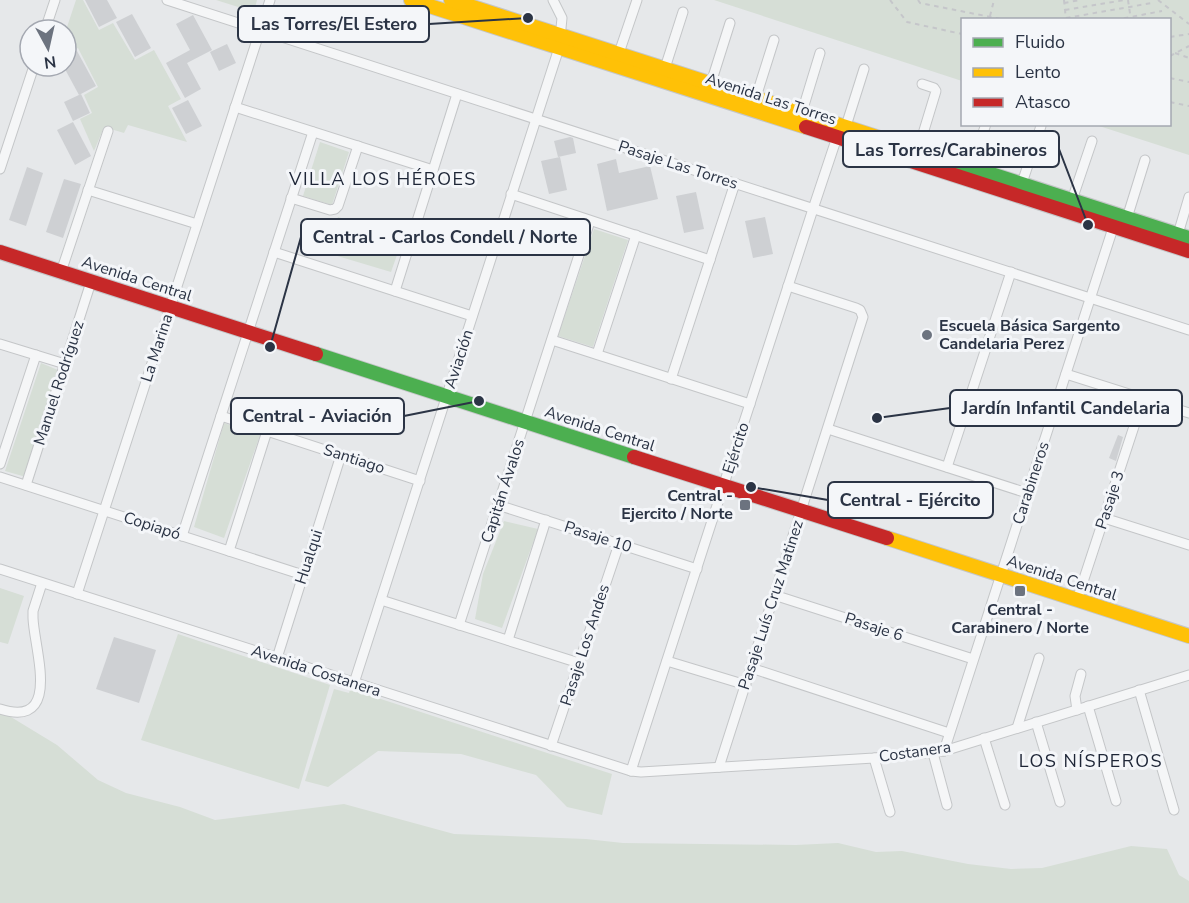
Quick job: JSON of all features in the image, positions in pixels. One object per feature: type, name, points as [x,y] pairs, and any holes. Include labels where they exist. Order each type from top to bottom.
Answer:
[{"type":"street","points":[[49,18],[55,0]]},
{"type":"street","name":"Pasaje Las Torres","points":[[167,0],[1189,330]]},
{"type":"street","name":"La Marina","points":[[77,594],[270,0]]},
{"type":"street","name":"Avenida Las Torres","points":[[411,0],[560,41],[1120,220],[1184,236]]},
{"type":"street","name":"Avenida Las Torres","points":[[453,0],[560,41],[619,53],[802,112],[842,132],[918,150],[1072,200],[1189,252]]},
{"type":"street","points":[[553,0],[562,18],[560,41]]},
{"type":"street","points":[[619,53],[637,0]]},
{"type":"street","points":[[665,68],[683,12]]},
{"type":"street","points":[[711,83],[730,23]]},
{"type":"street","points":[[756,97],[774,40]]},
{"type":"street","name":"Aviación","points":[[354,683],[560,41]]},
{"type":"street","points":[[802,112],[820,53]]},
{"type":"street","name":"Ejército","points":[[631,771],[813,209],[864,69]]},
{"type":"street","points":[[1,166],[30,78]]},
{"type":"street","points":[[918,150],[936,91],[922,84]]},
{"type":"street","points":[[395,291],[457,94]]},
{"type":"street","points":[[235,107],[433,170]]},
{"type":"street","points":[[971,167],[985,126]]},
{"type":"street","points":[[1022,183],[1041,126]]},
{"type":"street","points":[[61,272],[108,130]]},
{"type":"street","points":[[182,536],[313,132]]},
{"type":"street","points":[[1072,200],[1092,141]]},
{"type":"street","points":[[291,198],[330,210],[335,209],[358,146]]},
{"type":"street","name":"Carabineros","points":[[944,751],[1090,298],[1146,160]]},
{"type":"street","points":[[671,379],[735,183]]},
{"type":"street","points":[[88,190],[197,224]]},
{"type":"street","points":[[512,194],[710,260]]},
{"type":"street","points":[[1184,236],[1189,197]]},
{"type":"street","name":"Capitán Ávalos","points":[[459,625],[590,220]]},
{"type":"street","points":[[597,354],[636,236]]},
{"type":"street","name":"Avenida Central","points":[[0,252],[1189,636]]},
{"type":"street","points":[[274,252],[472,316]]},
{"type":"street","points":[[947,467],[1011,272]]},
{"type":"street","name":"Manuel Rodríguez","points":[[26,485],[91,282]]},
{"type":"street","name":"Pasaje Luís Cruz Matinez","points":[[719,767],[862,321],[862,313],[856,308],[788,286]]},
{"type":"street","points":[[552,340],[750,404]]},
{"type":"street","points":[[0,344],[65,364]]},
{"type":"street","points":[[0,464],[36,355]]},
{"type":"street","points":[[1066,374],[1189,413]]},
{"type":"street","name":"Pasaje 3","points":[[1077,600],[1143,399]]},
{"type":"street","name":"Santiago","points":[[220,416],[420,481]]},
{"type":"street","points":[[828,429],[1027,493]]},
{"type":"street","points":[[229,551],[267,431]]},
{"type":"street","name":"Hualqui","points":[[277,658],[341,455]]},
{"type":"street","name":"Copiapó","points":[[0,477],[303,575]]},
{"type":"street","name":"Pasaje 10","points":[[498,505],[697,569]]},
{"type":"street","points":[[1104,518],[1189,545]]},
{"type":"street","points":[[508,640],[546,520]]},
{"type":"street","name":"Pasaje Los Andes","points":[[551,746],[619,544]]},
{"type":"street","name":"Avenida Costanera","points":[[0,569],[631,771]]},
{"type":"street","points":[[0,709],[25,711],[33,706],[39,696],[41,682],[33,611],[42,583]]},
{"type":"street","name":"Pasaje 6","points":[[774,595],[974,659]]},
{"type":"street","points":[[381,600],[579,663]]},
{"type":"street","points":[[1017,728],[1039,658]]},
{"type":"street","points":[[667,661],[746,685]]},
{"type":"street","points":[[751,668],[949,733]]},
{"type":"street","points":[[1077,710],[1075,696],[1081,674]]},
{"type":"street","name":"Costanera","points":[[631,771],[933,753],[1189,675]]},
{"type":"street","points":[[1139,690],[1174,810]]},
{"type":"street","points":[[1088,706],[1116,801]]},
{"type":"street","points":[[1035,722],[1060,802]]},
{"type":"street","points":[[984,738],[1005,805]]},
{"type":"street","points":[[933,753],[947,805]]},
{"type":"street","points":[[874,758],[890,812]]},
{"type":"path","points":[[890,0],[907,22],[961,34]]},
{"type":"path","points":[[918,0],[920,3],[998,18]]},
{"type":"path","points":[[990,16],[994,0]]},
{"type":"path","points":[[1066,18],[1064,1],[1080,0]]},
{"type":"path","points":[[1065,10],[1126,0],[1131,18],[1162,11]]},
{"type":"path","points":[[1158,0],[1189,24]]},
{"type":"path","points":[[1071,18],[1152,3]]},
{"type":"path","points":[[1171,37],[1189,34]]},
{"type":"path","points":[[1171,55],[1189,46]]},
{"type":"path","points":[[1175,53],[1189,58]]},
{"type":"path","points":[[1171,78],[1189,82]]},
{"type":"path","points":[[1171,102],[1189,106]]},
{"type":"shaded area","points":[[76,0],[83,0],[99,30],[113,23],[135,60],[154,50],[181,99],[168,106],[187,142],[128,125],[124,133],[104,127],[94,151],[80,119],[92,113],[84,95],[98,87],[78,48],[78,18],[70,18]]},
{"type":"shaded area","points":[[216,0],[257,0],[254,12]]},
{"type":"shaded area","points":[[714,0],[1189,0],[1189,155],[1099,126],[1171,126],[1171,18],[961,18],[961,81]]},
{"type":"shaded area","points":[[320,142],[349,152],[332,205],[303,196]]},
{"type":"shaded area","points":[[338,217],[403,238],[391,272],[324,252]]},
{"type":"shaded area","points":[[594,229],[628,240],[593,347],[558,336]]},
{"type":"shaded area","points":[[41,363],[58,370],[26,477],[5,471]]},
{"type":"shaded area","points":[[224,423],[260,435],[224,538],[194,527]]},
{"type":"shaded area","points":[[504,521],[538,529],[502,628],[475,619],[483,574]]},
{"type":"shaded area","points":[[0,588],[24,596],[8,644],[0,642]]},
{"type":"shaded area","points":[[178,634],[330,685],[299,789],[141,740]]},
{"type":"shaded area","points":[[334,689],[349,693],[350,689],[612,774],[602,815],[567,807],[536,775],[461,754],[378,751],[328,787],[305,781]]},
{"type":"shaded area","points":[[0,712],[57,745],[98,780],[126,793],[180,807],[215,820],[344,804],[454,834],[586,839],[623,843],[796,845],[838,843],[876,852],[902,851],[968,864],[1011,869],[1042,868],[1131,846],[1167,849],[1179,875],[1189,881],[1189,903],[0,903]]},
{"type":"building","points":[[85,0],[107,0],[117,18],[99,27]]},
{"type":"building","points":[[132,14],[151,48],[135,57],[116,22]]},
{"type":"building","points":[[193,15],[212,50],[187,63],[201,89],[185,98],[166,63],[190,50],[176,24]]},
{"type":"building","points":[[227,44],[236,63],[219,71],[210,52]]},
{"type":"building","points":[[78,53],[96,86],[79,95],[70,78],[78,78]]},
{"type":"building","points":[[81,94],[90,113],[73,121],[64,102]]},
{"type":"building","points":[[188,100],[202,126],[186,134],[172,108]]},
{"type":"building","points":[[73,122],[91,156],[75,165],[57,130]]},
{"type":"building","points":[[573,138],[576,153],[558,157],[554,141]]},
{"type":"building","points":[[560,157],[567,190],[549,194],[541,161]]},
{"type":"building","points":[[616,159],[619,173],[650,166],[658,199],[607,211],[597,164]]},
{"type":"building","points":[[27,167],[43,173],[26,226],[9,220]]},
{"type":"building","points":[[64,179],[81,184],[63,238],[46,232]]},
{"type":"building","points":[[696,192],[704,229],[684,233],[676,196]]},
{"type":"building","points":[[765,217],[773,254],[753,258],[745,221]]},
{"type":"building","points":[[1118,435],[1123,437],[1116,461],[1109,458]]},
{"type":"building","points":[[114,637],[156,650],[139,703],[96,689]]},
{"type":"traffic: fast","points":[[880,138],[1189,238]]},
{"type":"traffic: fast","points":[[316,354],[634,457]]},
{"type":"traffic: slow","points":[[411,0],[806,127]]},
{"type":"traffic: slow","points":[[451,0],[880,138]]},
{"type":"traffic: slow","points":[[887,538],[1189,636]]},
{"type":"traffic: jam","points":[[806,127],[1189,251]]},
{"type":"traffic: jam","points":[[0,252],[316,354]]},
{"type":"traffic: jam","points":[[634,457],[887,538]]},
{"type":"place","name":"Las Torres/El Estero","points":[[528,18]]},
{"type":"place","name":"Las Torres/Carabineros","points":[[1088,225]]},
{"type":"place","name":"Escuela Básica Sargento Candelaria Perez","points":[[927,335]]},
{"type":"place","name":"Central - Carlos Condell / Norte","points":[[270,347]]},
{"type":"place","name":"Central - Aviación","points":[[479,401]]},
{"type":"place","name":"Jardín Infantil Candelaria","points":[[877,418]]},
{"type":"place","name":"Central - Ejército","points":[[751,487]]},
{"type":"place","name":"Central - Ejercito / Norte","points":[[745,505]]},
{"type":"place","name":"Central - Carabinero / Norte","points":[[1020,591]]},
{"type":"district","name":"VILLA LOS HÉROES","points":[[383,179]]},
{"type":"district","name":"LOS NÍSPEROS","points":[[1091,761]]}]
